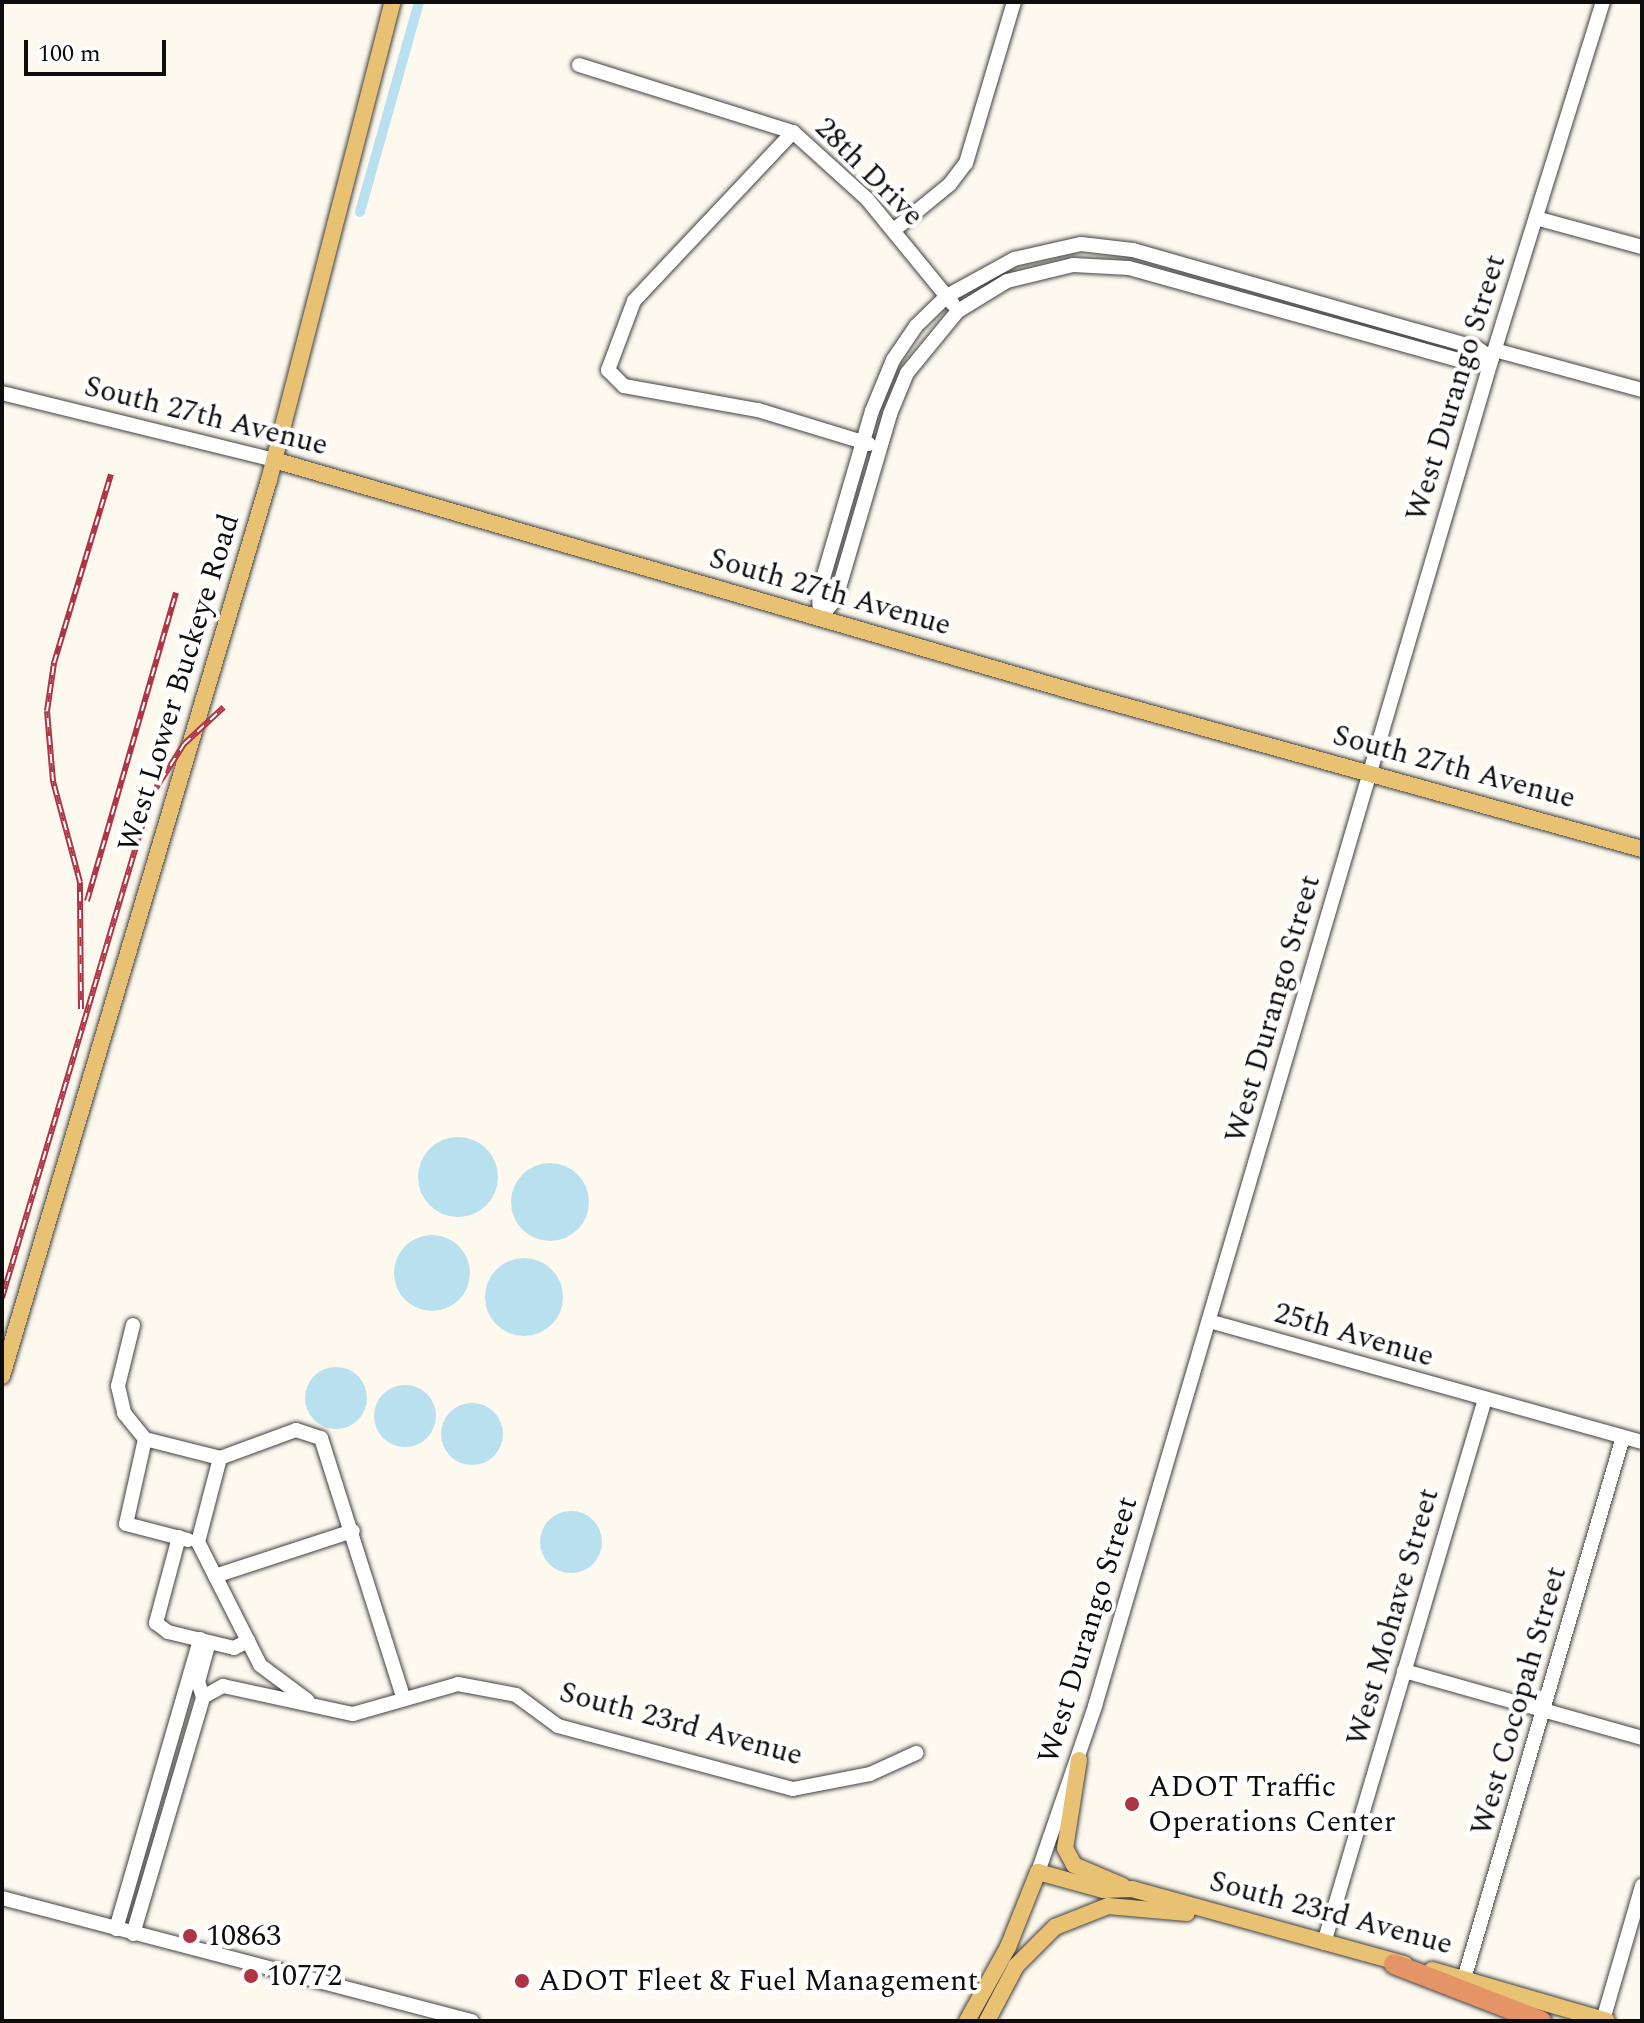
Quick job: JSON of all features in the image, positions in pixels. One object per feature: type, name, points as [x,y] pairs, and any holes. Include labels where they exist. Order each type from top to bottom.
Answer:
[{"type":"highway","points":[[1394,1964],[1541,2021]]},
{"type":"main road","name":"West Lower Buckeye Road","points":[[2,1376],[274,460],[393,2]]},
{"type":"main road","name":"South 27th Avenue","points":[[274,460],[820,618],[1642,849]]},
{"type":"main road","points":[[1079,1760],[1065,1848],[1082,1871],[1132,1889]]},
{"type":"main road","name":"South 23rd Avenue","points":[[1038,1872],[1103,1890],[1132,1889],[1605,2020]]},
{"type":"main road","name":"West Durango Street","points":[[967,2021],[1008,1947],[1038,1872]]},
{"type":"main road","points":[[987,2021],[1032,1946],[1081,1913],[1129,1904],[1268,1927]]},
{"type":"street","points":[[894,230],[950,184],[966,163],[1014,2]]},
{"type":"street","name":"West Durango Street","points":[[1038,1872],[1079,1760],[1494,354],[1603,2]]},
{"type":"street","name":"28th Drive","points":[[579,65],[793,132],[847,179],[894,230],[958,311]]},
{"type":"street","points":[[793,132],[634,301],[608,370],[624,386],[758,410],[880,448]]},
{"type":"street","points":[[1536,218],[1642,247]]},
{"type":"street","points":[[820,618],[819,592],[863,442],[903,344],[947,296],[1014,259],[1046,249],[1103,245],[1494,354],[1642,390]]},
{"type":"street","points":[[820,618],[836,598],[880,448],[907,373],[958,311],[1032,273],[1095,264],[1146,271],[1473,364],[1494,354]]},
{"type":"street","name":"South 27th Avenue","points":[[2,393],[274,460]]},
{"type":"street","name":"25th Avenue","points":[[1209,1321],[1642,1442]]},
{"type":"street","points":[[133,1325],[118,1386],[124,1413],[145,1439],[220,1458],[296,1430],[321,1438],[404,1699]]},
{"type":"street","name":"West Mohave Street","points":[[1324,1943],[1485,1399]]},
{"type":"street","name":"West Cocopah Street","points":[[1464,1979],[1623,1437]]},
{"type":"street","points":[[145,1439],[126,1524],[198,1542]]},
{"type":"street","points":[[220,1458],[198,1542],[260,1665],[319,1707]]},
{"type":"street","points":[[215,1576],[353,1531]]},
{"type":"street","points":[[179,1537],[156,1623],[168,1632],[234,1648],[248,1641]]},
{"type":"street","points":[[133,1934],[203,1697],[198,1682],[205,1641]]},
{"type":"street","points":[[116,1929],[205,1641]]},
{"type":"street","points":[[1404,1671],[1642,1738]]},
{"type":"street","name":"South 23rd Avenue","points":[[203,1697],[223,1686],[353,1714],[458,1684],[516,1695],[558,1726],[793,1789],[870,1774],[916,1753]]},
{"type":"street","points":[[1605,2020],[1642,1886]]},
{"type":"street","points":[[128,1888],[145,1893]]},
{"type":"street","points":[[2,1898],[472,2021]]},
{"type":"water","points":[[458,1137],[473,1140],[486,1149],[495,1162],[498,1177],[495,1192],[486,1205],[473,1214],[458,1217],[443,1214],[430,1205],[421,1192],[418,1177],[421,1162],[430,1149],[443,1140]]},
{"type":"water","points":[[550,1163],[565,1166],[582,1180],[589,1202],[586,1217],[572,1234],[550,1241],[535,1238],[518,1224],[511,1202],[514,1187],[528,1170]]},
{"type":"water","points":[[432,1235],[447,1238],[459,1246],[467,1258],[470,1273],[467,1288],[459,1300],[447,1308],[432,1311],[417,1308],[405,1300],[397,1288],[394,1273],[397,1258],[405,1246],[417,1238]]},
{"type":"water","points":[[524,1258],[539,1261],[556,1275],[563,1297],[560,1312],[546,1329],[524,1336],[509,1333],[492,1319],[485,1297],[488,1282],[502,1265]]},
{"type":"water","points":[[336,1367],[358,1376],[367,1398],[358,1420],[336,1429],[314,1420],[305,1398],[314,1376]]},
{"type":"water","points":[[405,1385],[417,1387],[427,1394],[434,1404],[434,1428],[427,1438],[417,1445],[405,1447],[393,1445],[383,1438],[376,1428],[374,1416],[376,1404],[383,1394],[393,1387]]},
{"type":"water","points":[[472,1403],[484,1405],[494,1412],[501,1422],[501,1446],[494,1456],[484,1463],[472,1465],[460,1463],[450,1456],[443,1446],[441,1434],[443,1422],[450,1412],[460,1405]]},
{"type":"water","points":[[571,1511],[583,1513],[593,1520],[600,1530],[600,1554],[593,1564],[583,1571],[571,1573],[559,1571],[549,1564],[542,1554],[540,1542],[542,1530],[549,1520],[559,1513]]},
{"type":"waterway","points":[[360,212],[419,2]]},
{"type":"railway","points":[[81,1009],[80,882],[53,781],[47,711],[54,663],[111,474]]},
{"type":"railway","points":[[87,901],[176,593]]},
{"type":"railway","points":[[2,1298],[151,796],[184,744],[224,707]]},
{"type":"place","name":"ADOT Traffic Operations Center","points":[[1132,1804]]},
{"type":"place","name":"10863","points":[[190,1936]]},
{"type":"place","name":"10772","points":[[251,1976]]},
{"type":"place","name":"ADOT Fleet & Fuel Management","points":[[522,1981]]}]
